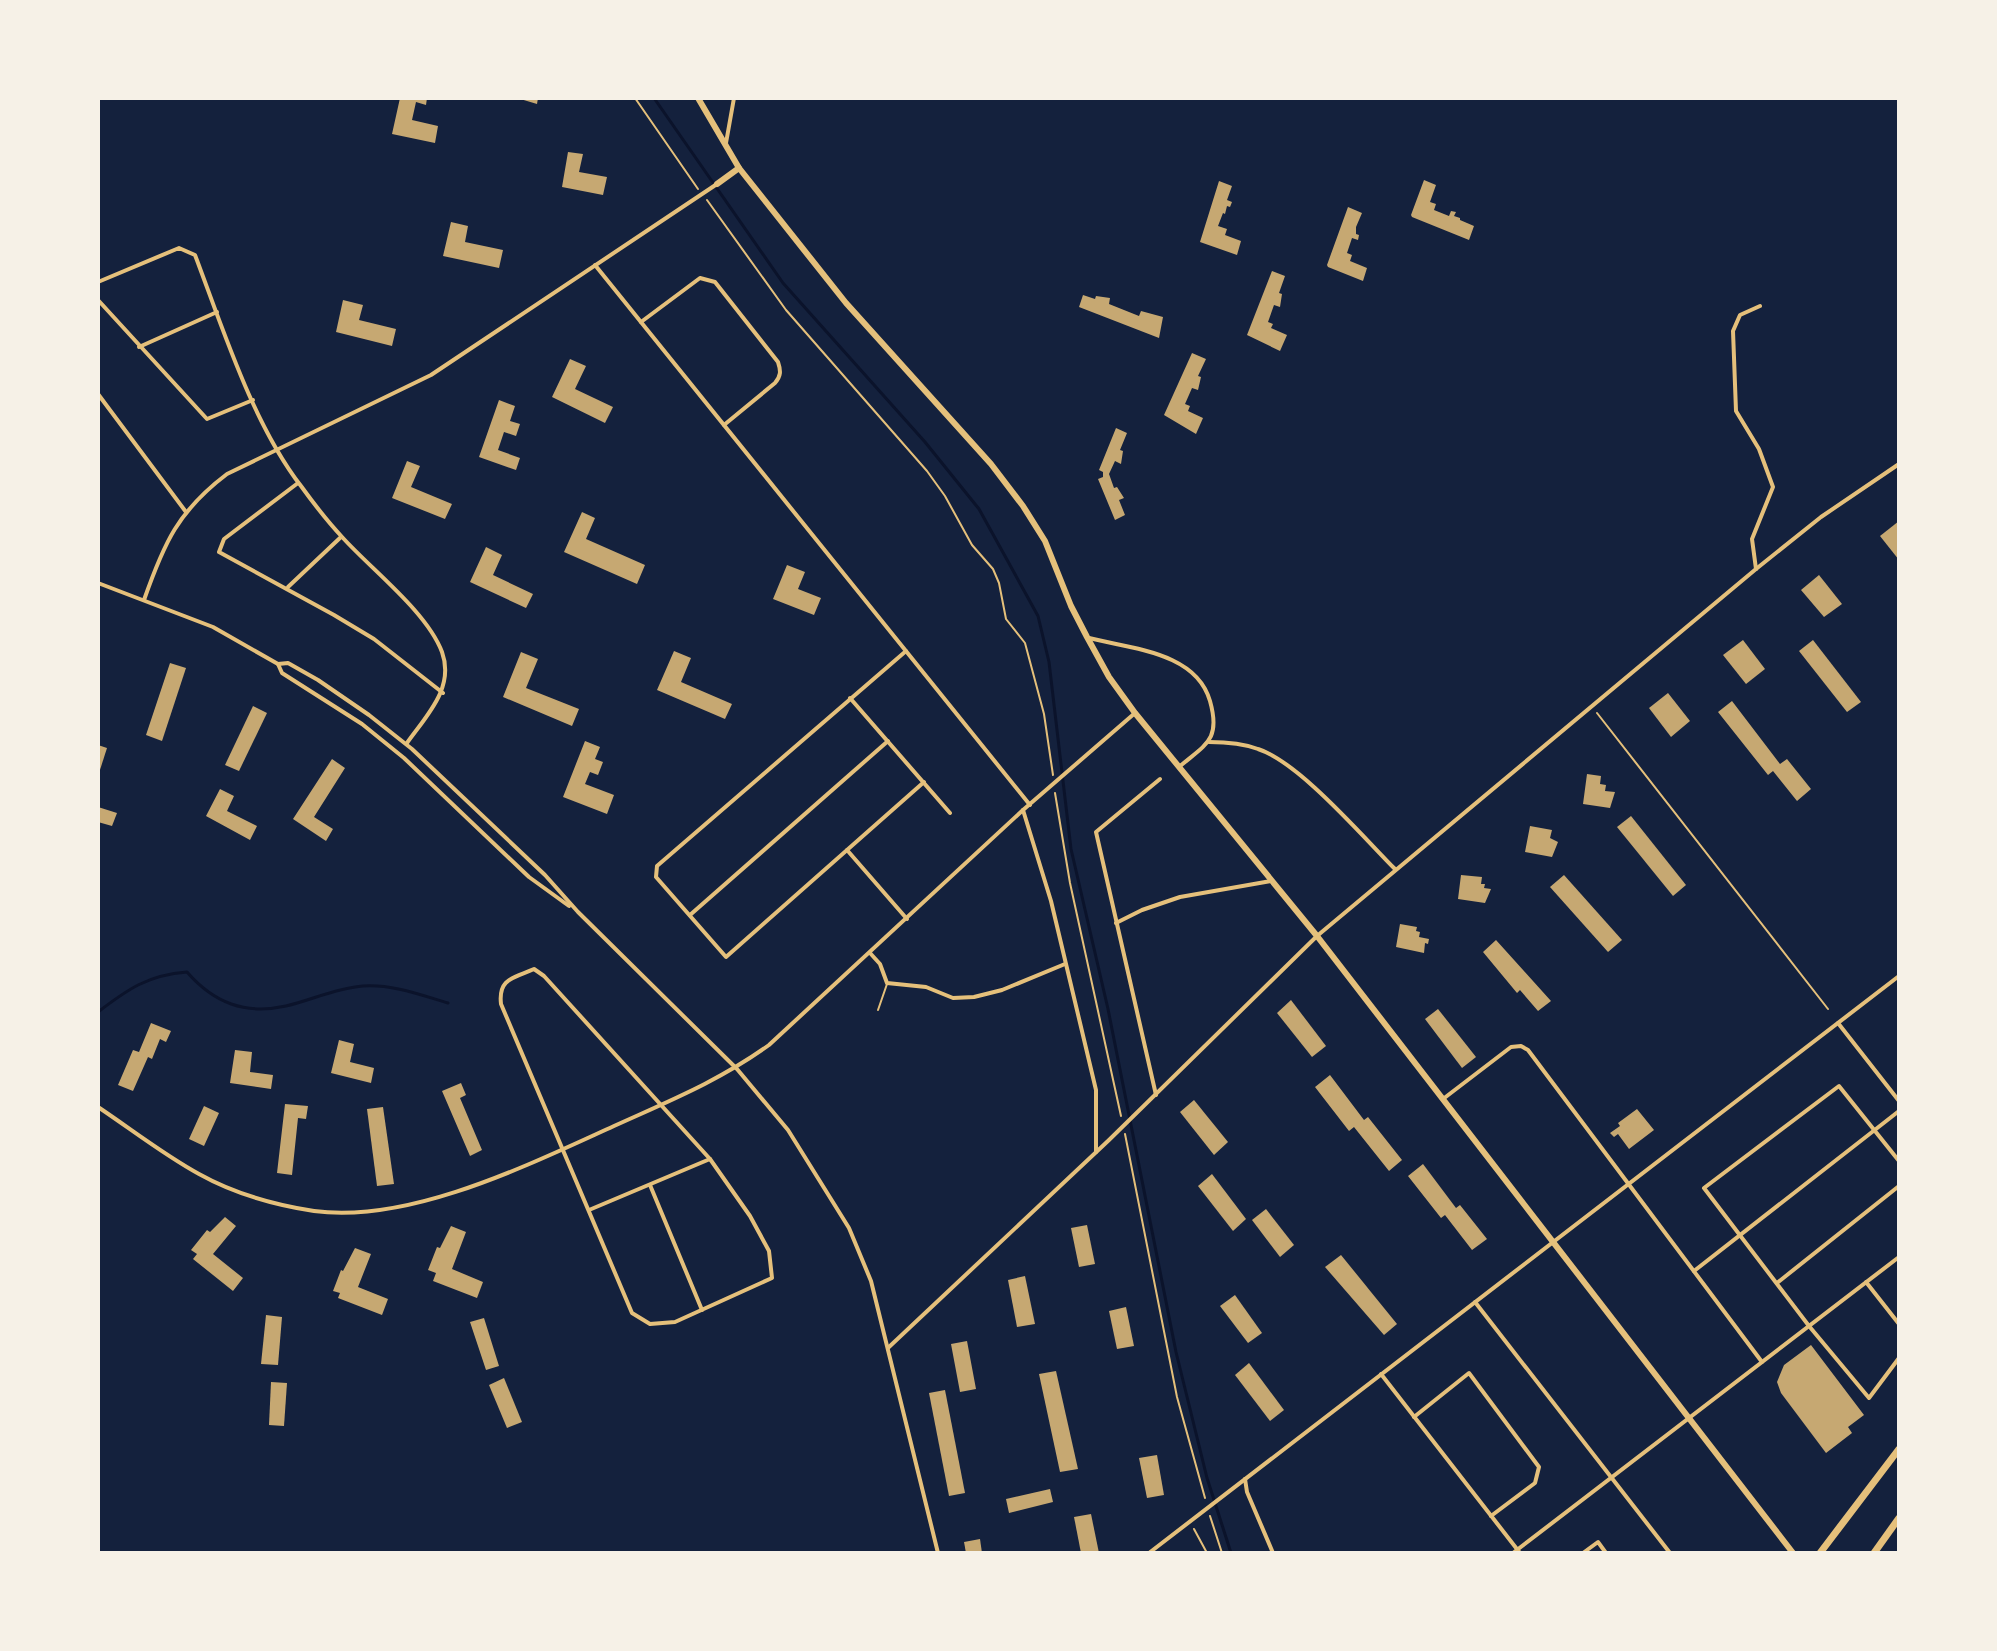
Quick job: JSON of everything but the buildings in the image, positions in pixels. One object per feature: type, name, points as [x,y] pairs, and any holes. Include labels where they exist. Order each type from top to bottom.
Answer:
[{"type":"main road","points":[[1820,1553],[1899,1449]]},
{"type":"main road","points":[[1874,1553],[1899,1518]]},
{"type":"street","points":[[698,98],[739,168],[846,303],[974,444],[1023,506],[1045,541],[1087,637],[1109,677],[1135,713],[1317,936],[1793,1553]]},
{"type":"street","points":[[726,145],[734,98]]},
{"type":"street","points":[[144,600],[175,527],[199,495],[227,474],[431,375],[739,168]]},
{"type":"street","points":[[98,282],[179,248],[195,255],[276,449],[298,483],[341,537],[412,608],[443,653],[443,693],[406,744]]},
{"type":"street","points":[[595,265],[1030,805]]},
{"type":"street","points":[[641,322],[694,281],[700,278],[715,282],[778,362],[780,370],[775,383],[724,425]]},
{"type":"street","points":[[98,300],[207,419],[253,400]]},
{"type":"street","points":[[1756,569],[1752,539],[1773,487],[1759,449],[1736,411],[1733,331],[1740,315],[1760,306]]},
{"type":"street","points":[[138,347],[217,312]]},
{"type":"street","points":[[98,394],[186,512]]},
{"type":"street","points":[[889,1347],[1156,1095],[1317,936],[1756,569],[1821,517],[1899,464]]},
{"type":"street","points":[[298,483],[224,539],[219,552],[374,639],[443,693]]},
{"type":"street","points":[[287,588],[341,537]]},
{"type":"street","points":[[98,583],[213,627],[278,664],[288,663],[369,715],[406,744],[545,875],[578,912],[737,1069],[788,1130],[849,1228],[871,1281],[938,1553]]},
{"type":"street","points":[[1087,637],[1153,653],[1178,662],[1198,675],[1206,687],[1216,724],[1209,742],[1179,767]]},
{"type":"street","points":[[906,651],[657,866],[656,877],[726,957],[924,782]]},
{"type":"street","points":[[278,664],[282,673],[362,724],[404,758],[529,877],[578,912]]},
{"type":"street","points":[[850,698],[950,813]]},
{"type":"street","points":[[98,1107],[199,1174],[237,1191],[314,1211],[353,1213],[420,1202],[494,1178],[701,1088],[737,1069],[769,1045],[1023,810],[1135,713]]},
{"type":"street","points":[[690,915],[888,741]]},
{"type":"street","points":[[1209,742],[1232,742],[1262,750],[1305,779],[1395,869]]},
{"type":"street","points":[[1156,1095],[1096,832],[1160,779]]},
{"type":"street","points":[[1023,810],[1051,901],[1096,1090],[1096,1152]]},
{"type":"street","points":[[847,850],[907,919]]},
{"type":"street","points":[[1116,923],[1180,897],[1271,881]]},
{"type":"street","points":[[870,952],[880,964],[887,983],[926,987],[953,998],[1002,990],[1065,964]]},
{"type":"street","points":[[534,969],[544,976],[710,1159],[750,1216],[769,1251],[772,1278],[662,1325],[650,1324],[632,1313],[564,1148],[501,1004],[499,992],[505,982],[534,969]]},
{"type":"street","points":[[1149,1553],[1899,976]]},
{"type":"street","points":[[1838,1023],[1899,1101]]},
{"type":"street","points":[[1442,1101],[1511,1047],[1521,1046],[1528,1050],[1762,1362]]},
{"type":"street","points":[[1899,1161],[1839,1086],[1704,1188],[1809,1326],[1869,1398],[1899,1358]]},
{"type":"street","points":[[1694,1271],[1899,1111]]},
{"type":"street","points":[[589,1210],[710,1159]]},
{"type":"street","points":[[650,1185],[702,1310]]},
{"type":"street","points":[[1777,1283],[1899,1186]]},
{"type":"street","points":[[1381,1374],[1517,1552],[1899,1257]]},
{"type":"street","points":[[1866,1282],[1899,1324]]},
{"type":"street","points":[[1475,1302],[1670,1553]]},
{"type":"street","points":[[1414,1417],[1469,1373],[1539,1467],[1535,1483],[1491,1516]]},
{"type":"street","points":[[1245,1479],[1247,1492],[1273,1553]]},
{"type":"street","points":[[1583,1553],[1598,1542],[1606,1553]]},
{"type":"lane","points":[[878,1010],[887,983]]},
{"type":"path","points":[[635,98],[786,310],[945,496],[972,545],[993,569],[1006,619],[1025,643],[1044,714],[1070,883],[1118,1101],[1177,1397],[1207,1503]]},
{"type":"path","points":[[1592,706],[1828,1009]]},
{"type":"path","points":[[1211,1518],[1222,1553]]},
{"type":"path","points":[[1189,1520],[1207,1553]]},
{"type":"waterway","points":[[654,98],[783,283],[925,442],[979,509],[1038,616],[1049,662],[1071,849],[1108,1009],[1176,1352],[1207,1478],[1231,1553]]},
{"type":"waterway","points":[[98,1012],[139,984],[161,976],[187,972],[219,999],[257,1009],[286,1006],[363,986],[396,988],[448,1003]]}]
